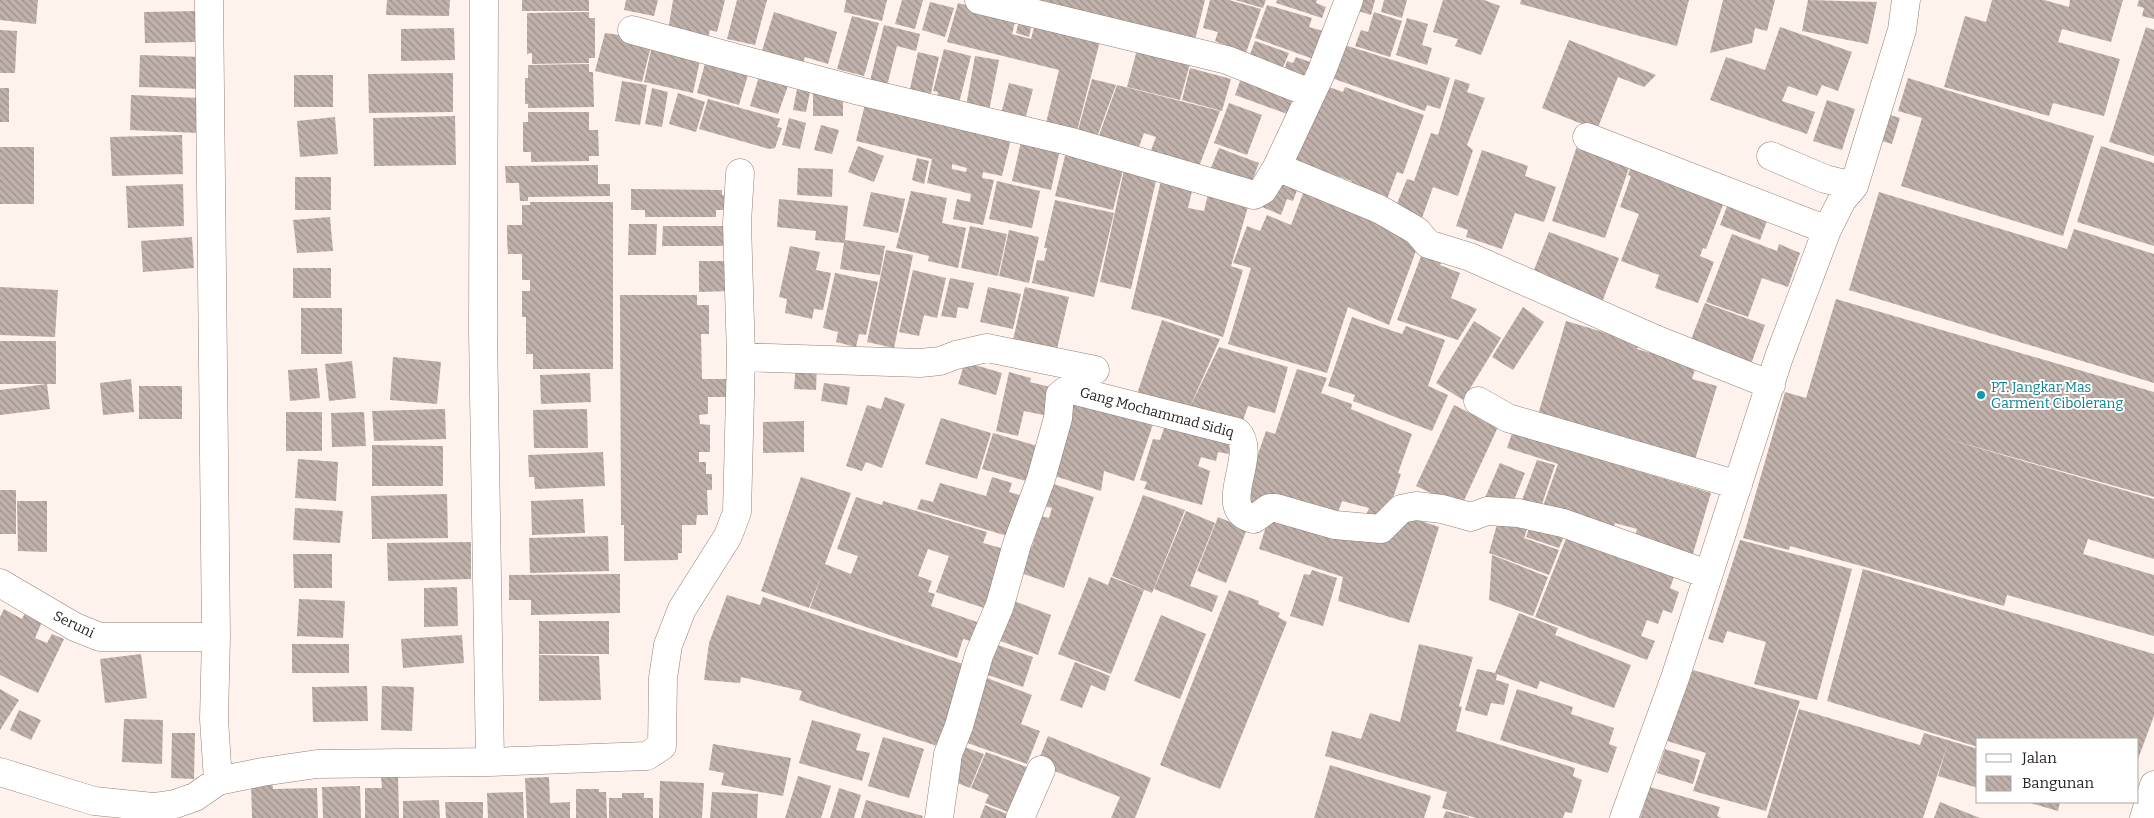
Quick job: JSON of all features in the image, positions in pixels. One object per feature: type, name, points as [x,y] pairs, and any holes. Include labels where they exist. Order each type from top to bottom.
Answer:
[{"type":"street","points":[[209,0],[216,637],[214,719],[218,781]]},
{"type":"street","points":[[484,0],[483,332],[490,762]]},
{"type":"street","points":[[979,0],[1226,60],[1310,94]]},
{"type":"street","points":[[632,30],[859,91],[1068,141],[1254,195],[1263,190],[1276,167],[1310,94],[1349,0]]},
{"type":"street","points":[[1624,818],[1675,678],[1707,574],[1771,384],[1827,230],[1842,200],[1854,186],[1902,30],[1906,0]]},
{"type":"street","points":[[1588,137],[1827,230]]},
{"type":"street","points":[[1771,156],[1826,179],[1854,186]]},
{"type":"street","points":[[1276,167],[1379,208],[1417,231],[1428,244],[1499,269],[1655,339],[1771,384]]},
{"type":"street","points":[[0,772],[94,801],[153,807],[175,804],[196,797],[218,781],[317,764],[490,762],[647,756],[662,746],[663,678],[668,645],[682,609],[724,543],[735,523],[738,512],[742,357],[738,224],[740,174]]},
{"type":"street","points":[[742,357],[920,363],[940,361],[956,355],[987,348],[1095,370]]},
{"type":"street","name":"Gang Mochammad Sidiq","points":[[939,818],[948,754],[959,726],[979,655],[1000,605],[1017,544],[1042,480],[1058,418],[1060,396],[1068,388],[1194,419],[1237,432],[1242,436],[1245,447],[1237,491],[1237,506],[1240,513],[1246,517],[1254,518],[1269,508],[1276,508],[1335,525],[1381,530],[1401,509],[1416,506],[1442,509],[1471,517],[1488,511],[1518,513],[1563,523],[1707,574]]},
{"type":"street","points":[[1478,401],[1508,418],[1738,485]]},
{"type":"street","name":"Seruni","points":[[0,583],[75,627],[100,637],[216,637]]},
{"type":"street","points":[[1020,818],[1042,770]]},
{"type":"street","points":[[2144,818],[2154,785]]},
{"type":"building","points":[[0,0],[38,0],[36,24],[0,20]]},
{"type":"building","points":[[387,0],[450,0],[449,16],[386,15]]},
{"type":"building","points":[[522,0],[589,0],[589,11],[522,11]]},
{"type":"building","points":[[626,0],[658,0],[654,16],[624,10]]},
{"type":"building","points":[[673,0],[725,0],[717,32],[710,30],[706,46],[667,37]]},
{"type":"building","points":[[737,0],[767,0],[755,45],[727,39]]},
{"type":"building","points":[[846,0],[887,0],[882,21],[844,12]]},
{"type":"building","points":[[902,0],[923,0],[915,29],[895,24]]},
{"type":"building","points":[[1027,0],[1205,0],[1194,44]]},
{"type":"building","points":[[1210,0],[1229,0],[1261,9],[1246,53],[1215,41],[1218,32],[1203,28]]},
{"type":"building","points":[[1235,0],[1266,0],[1263,8]]},
{"type":"building","points":[[1277,0],[1317,0],[1316,3],[1326,7],[1322,18],[1276,3]]},
{"type":"building","points":[[1351,0],[1375,0],[1371,15],[1348,8]]},
{"type":"building","points":[[1384,0],[1407,0],[1402,18],[1381,12]]},
{"type":"building","points":[[1443,0],[1484,0],[1500,6],[1481,55],[1455,46],[1458,39],[1433,32]]},
{"type":"building","points":[[1521,0],[1689,0],[1677,46],[1520,4]]},
{"type":"building","points":[[1723,0],[1775,0],[1767,31],[1755,28],[1752,43],[1710,53]]},
{"type":"building","points":[[1808,0],[1877,2],[1868,44],[1802,31]]},
{"type":"building","points":[[1992,0],[2044,0],[2069,7],[2070,0],[2123,0],[2111,42],[2062,29],[2058,42],[2120,59],[2104,116],[2053,103],[2049,116],[1944,87],[1965,16],[1986,22]]},
{"type":"building","points":[[2139,0],[2154,0],[2154,19],[2142,16],[2144,8],[2137,6]]},
{"type":"building","points":[[930,2],[954,8],[945,37],[922,30]]},
{"type":"building","points":[[958,3],[1016,18],[1012,34],[1031,39],[1036,20],[1101,37],[1077,131],[1046,123],[1059,70],[947,42]]},
{"type":"building","points":[[1267,5],[1312,18],[1309,27],[1330,33],[1319,61],[1255,38]]},
{"type":"building","points":[[196,11],[197,42],[145,43],[144,12]]},
{"type":"building","points":[[589,12],[589,18],[595,18],[595,58],[589,58],[589,63],[532,64],[532,53],[527,54],[527,13]]},
{"type":"building","points":[[774,12],[837,32],[828,64],[805,57],[801,69],[760,57]]},
{"type":"building","points":[[1374,12],[1402,21],[1390,57],[1355,46],[1361,30],[1368,32]]},
{"type":"building","points":[[852,16],[879,23],[864,76],[837,69]]},
{"type":"building","points":[[1020,16],[1033,20],[1029,37],[1016,33]]},
{"type":"building","points":[[1407,18],[1428,24],[1422,45],[1432,48],[1427,65],[1396,55]]},
{"type":"building","points":[[884,25],[920,34],[916,51],[897,46],[885,94],[868,89]]},
{"type":"building","points":[[1780,27],[1852,52],[1838,91],[1822,85],[1817,96],[1788,86],[1782,101],[1815,112],[1807,134],[1710,100],[1726,57],[1765,70]]},
{"type":"building","points":[[2146,27],[2154,30],[2154,156],[2109,142]]},
{"type":"building","points":[[454,28],[455,60],[401,61],[401,29]]},
{"type":"building","points":[[0,30],[17,31],[15,73],[0,73]]},
{"type":"building","points":[[605,33],[620,35],[651,46],[642,82],[595,71]]},
{"type":"building","points":[[1569,40],[1656,75],[1644,87],[1618,77],[1597,130],[1542,108]]},
{"type":"building","points":[[1255,41],[1289,53],[1279,77],[1246,65]]},
{"type":"building","points":[[1335,42],[1450,78],[1440,109],[1427,105],[1425,111],[1323,75]]},
{"type":"building","points":[[652,46],[702,51],[693,93],[644,82]]},
{"type":"building","points":[[1138,46],[1191,60],[1180,100],[1127,87]]},
{"type":"building","points":[[944,49],[971,56],[957,111],[935,105],[938,92],[933,91]]},
{"type":"building","points":[[918,52],[939,57],[929,102],[908,98]]},
{"type":"building","points":[[140,55],[203,57],[202,89],[139,87]]},
{"type":"building","points":[[707,56],[750,68],[739,105],[697,93]]},
{"type":"building","points":[[975,56],[999,60],[989,111],[966,106]]},
{"type":"building","points":[[1296,57],[1319,65],[1310,91],[1281,80],[1287,61],[1293,63]]},
{"type":"building","points":[[589,64],[589,72],[593,72],[594,107],[528,108],[528,104],[525,104],[525,78],[528,78],[528,65]]},
{"type":"building","points":[[1190,68],[1231,79],[1222,111],[1182,100]]},
{"type":"building","points":[[761,70],[790,80],[778,114],[750,106]]},
{"type":"building","points":[[1244,70],[1302,92],[1293,116],[1235,95]]},
{"type":"building","points":[[453,73],[453,112],[369,113],[368,74]]},
{"type":"building","points":[[294,75],[333,75],[333,107],[294,107]]},
{"type":"building","points":[[1908,78],[2094,136],[2063,236],[1901,186],[1922,118],[1898,111]]},
{"type":"building","points":[[1092,79],[1116,85],[1096,140],[1077,134]]},
{"type":"building","points":[[1455,79],[1470,84],[1467,92],[1485,98],[1467,145],[1473,150],[1458,196],[1433,187],[1421,221],[1394,211],[1407,179],[1414,181],[1431,133],[1438,135]]},
{"type":"building","points":[[622,81],[647,85],[640,125],[615,121]]},
{"type":"building","points":[[1009,83],[1033,89],[1025,120],[1001,114]]},
{"type":"building","points":[[1117,85],[1220,111],[1195,177],[1147,161],[1156,137],[1144,133],[1135,158],[1096,144]]},
{"type":"building","points":[[1323,85],[1343,92],[1345,87],[1424,115],[1403,174],[1397,172],[1386,202],[1349,188],[1352,181],[1320,170],[1283,165]]},
{"type":"building","points":[[0,88],[9,88],[9,122],[0,122]]},
{"type":"building","points":[[652,88],[668,92],[662,127],[645,124]]},
{"type":"building","points":[[797,89],[810,92],[806,112],[793,110]]},
{"type":"building","points":[[813,89],[843,89],[843,116],[813,116]]},
{"type":"building","points":[[678,93],[705,102],[696,132],[669,124]]},
{"type":"building","points":[[131,95],[199,98],[198,133],[130,130]]},
{"type":"building","points":[[867,96],[1013,131],[1002,176],[983,172],[982,178],[994,180],[983,225],[953,219],[957,199],[970,202],[971,194],[927,183],[932,159],[856,141]],"holes":[[[952,164],[967,168],[966,172],[952,169]]]},
{"type":"building","points":[[708,99],[780,119],[777,127],[782,128],[775,148],[769,149],[699,129]]},
{"type":"building","points":[[1827,100],[1855,109],[1842,150],[1813,141]]},
{"type":"building","points":[[1229,103],[1262,115],[1247,155],[1214,143]]},
{"type":"building","points":[[528,112],[589,112],[589,130],[598,130],[599,156],[589,156],[589,161],[531,162],[531,152],[523,152],[523,122],[528,122]]},
{"type":"building","points":[[1890,115],[1900,118],[1892,144],[1882,141]]},
{"type":"building","points":[[455,116],[456,165],[374,166],[373,118]]},
{"type":"building","points":[[335,117],[338,154],[300,157],[297,121]]},
{"type":"building","points":[[789,118],[806,123],[800,149],[782,145]]},
{"type":"building","points":[[821,125],[839,130],[832,154],[814,150]]},
{"type":"building","points":[[1023,133],[1062,141],[1051,190],[1012,181]]},
{"type":"building","points":[[182,135],[183,174],[112,176],[110,137]]},
{"type":"building","points":[[1579,140],[1632,159],[1605,238],[1552,221]]},
{"type":"building","points":[[858,146],[884,156],[874,182],[848,172]]},
{"type":"building","points":[[2101,146],[2154,163],[2154,246],[2077,222]]},
{"type":"building","points":[[0,147],[34,147],[34,204],[0,204]]},
{"type":"building","points":[[1067,148],[1125,162],[1113,210],[1055,196]]},
{"type":"building","points":[[1219,148],[1259,163],[1251,184],[1210,170]]},
{"type":"building","points":[[1482,150],[1528,166],[1525,176],[1556,187],[1544,222],[1515,213],[1502,249],[1466,237],[1468,230],[1456,226]]},
{"type":"building","points":[[1634,157],[1726,197],[1706,249],[1703,248],[1700,256],[1714,262],[1698,303],[1655,288],[1659,275],[1621,261],[1639,214],[1620,207],[1631,176],[1628,175]]},
{"type":"building","points":[[917,158],[929,161],[924,184],[912,180]]},
{"type":"building","points":[[598,165],[598,184],[610,184],[610,196],[528,197],[528,201],[520,201],[519,183],[506,183],[505,166]]},
{"type":"building","points":[[1125,165],[1158,172],[1131,289],[1100,282]]},
{"type":"building","points":[[798,168],[833,169],[832,197],[797,195]]},
{"type":"building","points":[[1274,175],[1299,185],[1293,201],[1287,199],[1281,215],[1262,207]]},
{"type":"building","points":[[1162,176],[1194,183],[1188,208],[1204,211],[1210,186],[1251,196],[1231,266],[1243,270],[1223,337],[1131,309]]},
{"type":"building","points":[[295,177],[331,177],[331,210],[295,210]]},
{"type":"building","points":[[997,181],[1040,191],[1032,228],[989,219]]},
{"type":"building","points":[[183,184],[184,226],[128,228],[126,186]]},
{"type":"building","points":[[1305,188],[1421,237],[1389,325],[1348,307],[1327,373],[1228,344],[1251,268],[1233,263],[1247,226],[1260,231],[1267,215],[1291,225]]},
{"type":"building","points":[[631,189],[722,190],[722,195],[731,195],[731,210],[716,210],[716,217],[645,217],[645,210],[631,210]]},
{"type":"building","points":[[911,191],[947,198],[942,223],[966,228],[958,268],[928,261],[929,256],[896,248]]},
{"type":"building","points":[[871,192],[905,199],[898,233],[863,226]]},
{"type":"building","points":[[1879,192],[2067,249],[2074,229],[2154,254],[2154,383],[1849,290]]},
{"type":"building","points":[[1730,198],[1770,213],[1760,240],[1720,225]]},
{"type":"building","points":[[779,199],[848,206],[845,240],[885,246],[880,275],[840,269],[844,243],[815,240],[816,231],[777,227]]},
{"type":"building","points":[[1055,200],[1114,213],[1094,297],[1032,283],[1037,260],[1044,261],[1047,248],[1044,248]]},
{"type":"building","points":[[530,202],[613,202],[613,369],[533,369],[533,354],[526,354],[526,317],[522,317],[522,291],[530,291],[530,280],[522,280],[522,254],[508,254],[507,240],[507,225],[522,225],[522,205],[530,205]]},
{"type":"building","points":[[330,217],[333,251],[297,253],[293,220]]},
{"type":"building","points":[[629,224],[657,224],[656,255],[628,255]]},
{"type":"building","points":[[663,226],[729,226],[729,246],[662,246]]},
{"type":"building","points":[[970,226],[1007,234],[998,276],[961,268]]},
{"type":"building","points":[[1009,230],[1039,237],[1029,283],[999,276]]},
{"type":"building","points":[[1549,232],[1619,258],[1601,305],[1530,280]]},
{"type":"building","points":[[1732,234],[1777,251],[1779,244],[1800,253],[1788,287],[1762,278],[1748,317],[1706,302]]},
{"type":"building","points":[[192,237],[194,268],[143,272],[141,241]]},
{"type":"building","points":[[790,246],[820,252],[816,270],[831,273],[823,310],[814,309],[812,319],[785,313],[787,299],[779,297]]},
{"type":"building","points":[[886,250],[913,255],[894,348],[867,342]]},
{"type":"building","points":[[1423,251],[1443,259],[1440,265],[1460,273],[1451,298],[1477,309],[1458,340],[1397,320]]},
{"type":"building","points":[[699,261],[732,261],[732,291],[699,292]]},
{"type":"building","points":[[293,268],[331,268],[331,298],[293,298]]},
{"type":"building","points":[[913,270],[946,278],[937,318],[924,315],[919,336],[899,332]]},
{"type":"building","points":[[835,273],[878,282],[866,335],[859,334],[856,347],[836,342],[838,332],[823,328]]},
{"type":"building","points":[[950,278],[974,283],[968,309],[958,307],[956,318],[941,316]]},
{"type":"building","points":[[0,287],[58,290],[55,337],[0,335]]},
{"type":"building","points":[[988,287],[1021,294],[1013,329],[980,322]]},
{"type":"building","points":[[1025,287],[1069,297],[1057,349],[1013,340]]},
{"type":"building","points":[[620,295],[697,295],[697,305],[709,305],[709,334],[701,334],[702,379],[727,379],[728,397],[708,397],[708,414],[699,415],[700,424],[710,425],[710,452],[699,452],[699,462],[706,462],[706,474],[712,474],[712,490],[707,490],[708,515],[697,515],[696,525],[682,525],[682,553],[678,553],[678,560],[624,561],[624,525],[621,525]]},
{"type":"building","points":[[1836,299],[2154,392],[2154,497],[1937,436],[2154,499],[2154,559],[2088,539],[2083,554],[2154,575],[2154,636],[2007,595],[2004,606],[1790,546],[1789,550],[1743,538],[1785,392],[1806,398]]},
{"type":"building","points":[[1705,303],[1765,325],[1750,367],[1689,345]]},
{"type":"building","points":[[1523,307],[1544,322],[1513,370],[1492,357]]},
{"type":"building","points":[[301,308],[342,308],[342,354],[301,354]]},
{"type":"building","points":[[1352,317],[1402,334],[1406,326],[1445,340],[1428,386],[1448,395],[1432,431],[1353,401],[1355,395],[1328,386]]},
{"type":"building","points":[[1162,320],[1220,339],[1189,409],[1219,347],[1288,367],[1275,413],[1248,406],[1240,429],[1136,397]]},
{"type":"building","points":[[1474,321],[1501,338],[1463,400],[1436,383]]},
{"type":"building","points":[[1566,321],[1640,343],[1637,349],[1696,366],[1692,379],[1717,386],[1694,463],[1537,418]]},
{"type":"building","points":[[0,341],[56,341],[56,384],[0,384]]},
{"type":"building","points":[[393,357],[441,362],[437,404],[390,400]]},
{"type":"building","points":[[352,361],[356,398],[329,401],[325,364]]},
{"type":"building","points":[[965,362],[1002,373],[996,395],[958,384]]},
{"type":"building","points":[[796,364],[817,365],[816,390],[794,389]]},
{"type":"building","points":[[317,368],[320,398],[290,401],[288,370]]},
{"type":"building","points":[[1297,369],[1327,378],[1321,393],[1352,404],[1351,409],[1412,434],[1398,473],[1401,474],[1384,525],[1364,520],[1369,508],[1342,501],[1335,521],[1260,512],[1240,506],[1266,431],[1275,434]]},
{"type":"building","points":[[1009,372],[1031,378],[1030,382],[1054,388],[1048,416],[1024,411],[1018,436],[996,431]]},
{"type":"building","points":[[590,373],[591,402],[541,404],[540,375]]},
{"type":"building","points":[[131,379],[134,412],[103,415],[100,383]]},
{"type":"building","points":[[824,383],[850,387],[847,405],[821,401]]},
{"type":"building","points":[[47,384],[50,409],[0,415],[0,390]]},
{"type":"building","points":[[139,386],[182,386],[182,419],[139,419]]},
{"type":"building","points":[[885,397],[905,404],[882,468],[866,462],[862,471],[846,466],[867,405],[881,409]]},
{"type":"building","points":[[1074,397],[1154,421],[1134,481],[1104,471],[1101,491],[1055,476]]},
{"type":"building","points":[[1454,405],[1498,427],[1461,507],[1416,486]]},
{"type":"building","points":[[445,409],[446,439],[374,441],[372,411]]},
{"type":"building","points":[[587,409],[588,448],[534,448],[533,410]]},
{"type":"building","points":[[286,412],[322,412],[322,451],[286,451]]},
{"type":"building","points":[[364,412],[366,446],[332,447],[331,413]]},
{"type":"building","points":[[941,418],[991,433],[977,479],[925,464]]},
{"type":"building","points":[[1167,419],[1235,438],[1229,454],[1218,452],[1216,461],[1201,457],[1198,466],[1210,471],[1202,505],[1144,489],[1147,482],[1140,480],[1153,439],[1160,440]]},
{"type":"building","points":[[804,421],[804,452],[763,453],[763,422]]},
{"type":"building","points":[[993,433],[1041,447],[1030,482],[982,469]]},
{"type":"building","points":[[1512,433],[1711,493],[1692,557],[1634,540],[1637,529],[1615,523],[1612,534],[1541,512],[1558,464],[1507,448]]},
{"type":"building","points":[[372,445],[443,446],[443,486],[372,486]]},
{"type":"building","points":[[603,452],[605,486],[535,489],[534,477],[529,477],[528,455]]},
{"type":"building","points":[[298,459],[338,462],[336,501],[295,498]]},
{"type":"building","points":[[1537,460],[1555,465],[1539,513],[1519,508]]},
{"type":"building","points":[[1500,463],[1525,473],[1510,510],[1484,500]]},
{"type":"building","points":[[801,477],[851,493],[825,564],[851,574],[858,556],[837,549],[856,497],[882,505],[883,501],[987,532],[983,543],[1008,550],[987,609],[936,592],[949,556],[928,549],[918,576],[932,581],[928,592],[935,594],[931,606],[980,623],[974,642],[963,639],[957,658],[810,608],[823,571],[809,608],[761,591]]},
{"type":"building","points":[[992,477],[1012,483],[1009,492],[1027,497],[1014,538],[917,509],[921,499],[933,502],[940,483],[986,496]]},
{"type":"building","points":[[1044,481],[1094,497],[1064,588],[1015,571],[1024,544],[1032,547],[1041,516],[1049,518],[1052,508],[1037,504]]},
{"type":"building","points":[[0,490],[16,490],[16,534],[0,534]]},
{"type":"building","points":[[447,494],[448,538],[372,539],[371,496]]},
{"type":"building","points":[[1143,495],[1185,510],[1152,593],[1112,576]]},
{"type":"building","points":[[583,499],[585,533],[532,535],[531,501]]},
{"type":"building","points":[[17,501],[47,501],[47,552],[18,551]]},
{"type":"building","points":[[295,508],[343,511],[340,543],[293,540]]},
{"type":"building","points":[[1271,510],[1358,537],[1403,515],[1439,527],[1409,623],[1338,601],[1343,577],[1259,549]]},
{"type":"building","points":[[1186,511],[1215,523],[1190,586],[1218,596],[1212,612],[1154,589]]},
{"type":"building","points":[[1218,517],[1247,529],[1226,583],[1197,571]]},
{"type":"building","points":[[1499,517],[1528,527],[1524,538],[1559,550],[1549,575],[1489,553]]},
{"type":"building","points":[[1533,518],[1567,530],[1559,548],[1526,537]]},
{"type":"building","points":[[1569,531],[1677,568],[1670,588],[1679,592],[1672,613],[1663,610],[1658,624],[1647,620],[1641,636],[1655,641],[1647,660],[1535,617]]},
{"type":"building","points":[[608,536],[609,571],[530,573],[529,538]]},
{"type":"building","points":[[1740,540],[1852,569],[1817,700],[1754,684],[1766,642],[1727,631],[1723,643],[1708,639]]},
{"type":"building","points":[[471,542],[471,579],[388,581],[387,543]]},
{"type":"building","points":[[293,554],[332,554],[332,588],[294,588]]},
{"type":"building","points":[[1492,555],[1548,577],[1533,616],[1489,600]]},
{"type":"building","points":[[1863,569],[2154,654],[2154,716],[2139,756],[2139,738],[1976,738],[1976,746],[1827,701]]},
{"type":"building","points":[[1312,570],[1337,578],[1323,626],[1290,616],[1304,574],[1310,575]]},
{"type":"building","points":[[620,574],[620,613],[531,615],[531,600],[509,600],[509,575]]},
{"type":"building","points":[[1089,577],[1108,585],[1111,577],[1144,590],[1111,674],[1058,654]]},
{"type":"building","points":[[457,587],[458,626],[424,627],[424,588]]},
{"type":"building","points":[[1229,590],[1259,601],[1258,604],[1280,613],[1278,617],[1287,622],[1220,789],[1160,765]]},
{"type":"building","points":[[727,595],[760,605],[763,597],[966,665],[940,747],[799,700],[802,691],[741,677],[740,683],[704,680],[709,643]]},
{"type":"building","points":[[299,599],[345,601],[343,638],[297,636]]},
{"type":"building","points":[[1009,599],[1051,615],[1038,655],[995,639]]},
{"type":"building","points":[[4,609],[22,619],[27,609],[44,617],[35,638],[47,643],[52,634],[64,639],[38,693],[0,675],[0,617]]},
{"type":"building","points":[[1519,613],[1558,628],[1555,635],[1631,665],[1614,708],[1540,681],[1537,689],[1497,674],[1496,680],[1509,684],[1504,705],[1491,703],[1487,716],[1465,710],[1477,669],[1495,673]]},
{"type":"building","points":[[1161,615],[1206,634],[1180,699],[1134,681]]},
{"type":"building","points":[[539,621],[609,621],[609,654],[539,654]]},
{"type":"building","points":[[462,635],[464,663],[403,668],[401,639]]},
{"type":"building","points":[[989,642],[1033,657],[1023,687],[979,672]]},
{"type":"building","points":[[292,644],[349,644],[349,673],[292,673]]},
{"type":"building","points":[[1419,644],[1473,657],[1459,706],[1462,707],[1456,731],[1575,768],[1573,776],[1582,780],[1572,813],[1565,812],[1563,818],[1476,818],[1442,808],[1447,792],[1325,756],[1332,731],[1361,739],[1370,713],[1400,722]]},
{"type":"building","points":[[141,654],[147,698],[105,703],[100,659]]},
{"type":"building","points":[[539,655],[599,656],[601,700],[539,701]]},
{"type":"building","points":[[1075,662],[1110,676],[1105,691],[1091,685],[1082,708],[1060,700]]},
{"type":"building","points":[[1693,670],[1800,701],[1766,811],[1693,791],[1706,753],[1667,741]]},
{"type":"building","points":[[979,675],[1032,695],[1021,724],[1040,731],[1027,764],[956,739]]},
{"type":"building","points":[[367,686],[368,721],[313,722],[312,687]]},
{"type":"building","points":[[382,686],[414,687],[412,731],[381,730]]},
{"type":"building","points":[[0,689],[19,700],[0,730]]},
{"type":"building","points":[[1517,689],[1573,707],[1571,714],[1614,728],[1609,744],[1617,747],[1608,773],[1500,740]]},
{"type":"building","points":[[1799,709],[1920,745],[1924,733],[1976,748],[1976,787],[1938,776],[1948,743],[1923,818],[1767,818]]},
{"type":"building","points":[[19,710],[41,720],[31,740],[10,730]]},
{"type":"building","points":[[124,719],[163,720],[162,764],[122,762]]},
{"type":"building","points":[[812,720],[861,734],[856,750],[870,753],[862,781],[799,763]]},
{"type":"building","points":[[172,733],[195,733],[194,779],[171,778]]},
{"type":"building","points":[[1048,736],[1151,778],[1135,818],[1111,818],[1120,797],[1037,764]]},
{"type":"building","points":[[883,737],[924,749],[909,798],[868,786]]},
{"type":"building","points":[[713,744],[791,758],[783,796],[721,785],[724,773],[709,770]]},
{"type":"building","points":[[959,745],[984,754],[970,788],[945,778]]},
{"type":"building","points":[[1665,749],[1700,760],[1693,784],[1657,773]]},
{"type":"building","points":[[986,752],[1032,769],[1013,814],[985,803],[989,795],[971,788]]},
{"type":"building","points":[[1330,765],[1431,796],[1424,818],[1314,818]]},
{"type":"building","points":[[381,776],[398,776],[399,818],[365,818],[365,788],[382,788]]},
{"type":"building","points":[[798,776],[831,786],[821,818],[785,818]]},
{"type":"building","points":[[549,777],[550,803],[570,802],[570,818],[527,818],[525,778]]},
{"type":"building","points":[[272,780],[273,789],[317,788],[318,818],[252,818],[251,781]]},
{"type":"building","points":[[660,781],[704,783],[702,818],[659,818]]},
{"type":"building","points":[[360,786],[361,818],[323,818],[322,787]]},
{"type":"building","points":[[1650,787],[1720,807],[1717,816],[1721,818],[1640,818]]},
{"type":"building","points":[[839,788],[861,795],[854,818],[830,818]]},
{"type":"building","points":[[576,789],[599,789],[599,792],[606,792],[607,818],[576,818]]},
{"type":"building","points":[[523,792],[524,818],[488,818],[487,793]]},
{"type":"building","points":[[712,792],[758,794],[757,818],[710,818]]},
{"type":"building","points":[[622,793],[644,793],[644,798],[653,798],[653,818],[609,818],[609,798],[622,798]]},
{"type":"building","points":[[439,800],[440,818],[403,818],[403,801]]},
{"type":"building","points":[[866,800],[923,816],[922,818],[861,818]]},
{"type":"building","points":[[445,802],[483,802],[483,818],[446,818]]},
{"type":"building","points":[[1940,802],[1980,818],[1934,818]]},
{"type":"building","points":[[2030,803],[2060,803],[2058,811]]},
{"type":"building","points":[[985,805],[1017,818],[980,818]]},
{"type":"building","points":[[1446,811],[1469,817],[1469,818],[1443,818]]},
{"type":"place","name":"PT. Jangkar Mas Garment Cibolerang","points":[[1981,395]]}]
